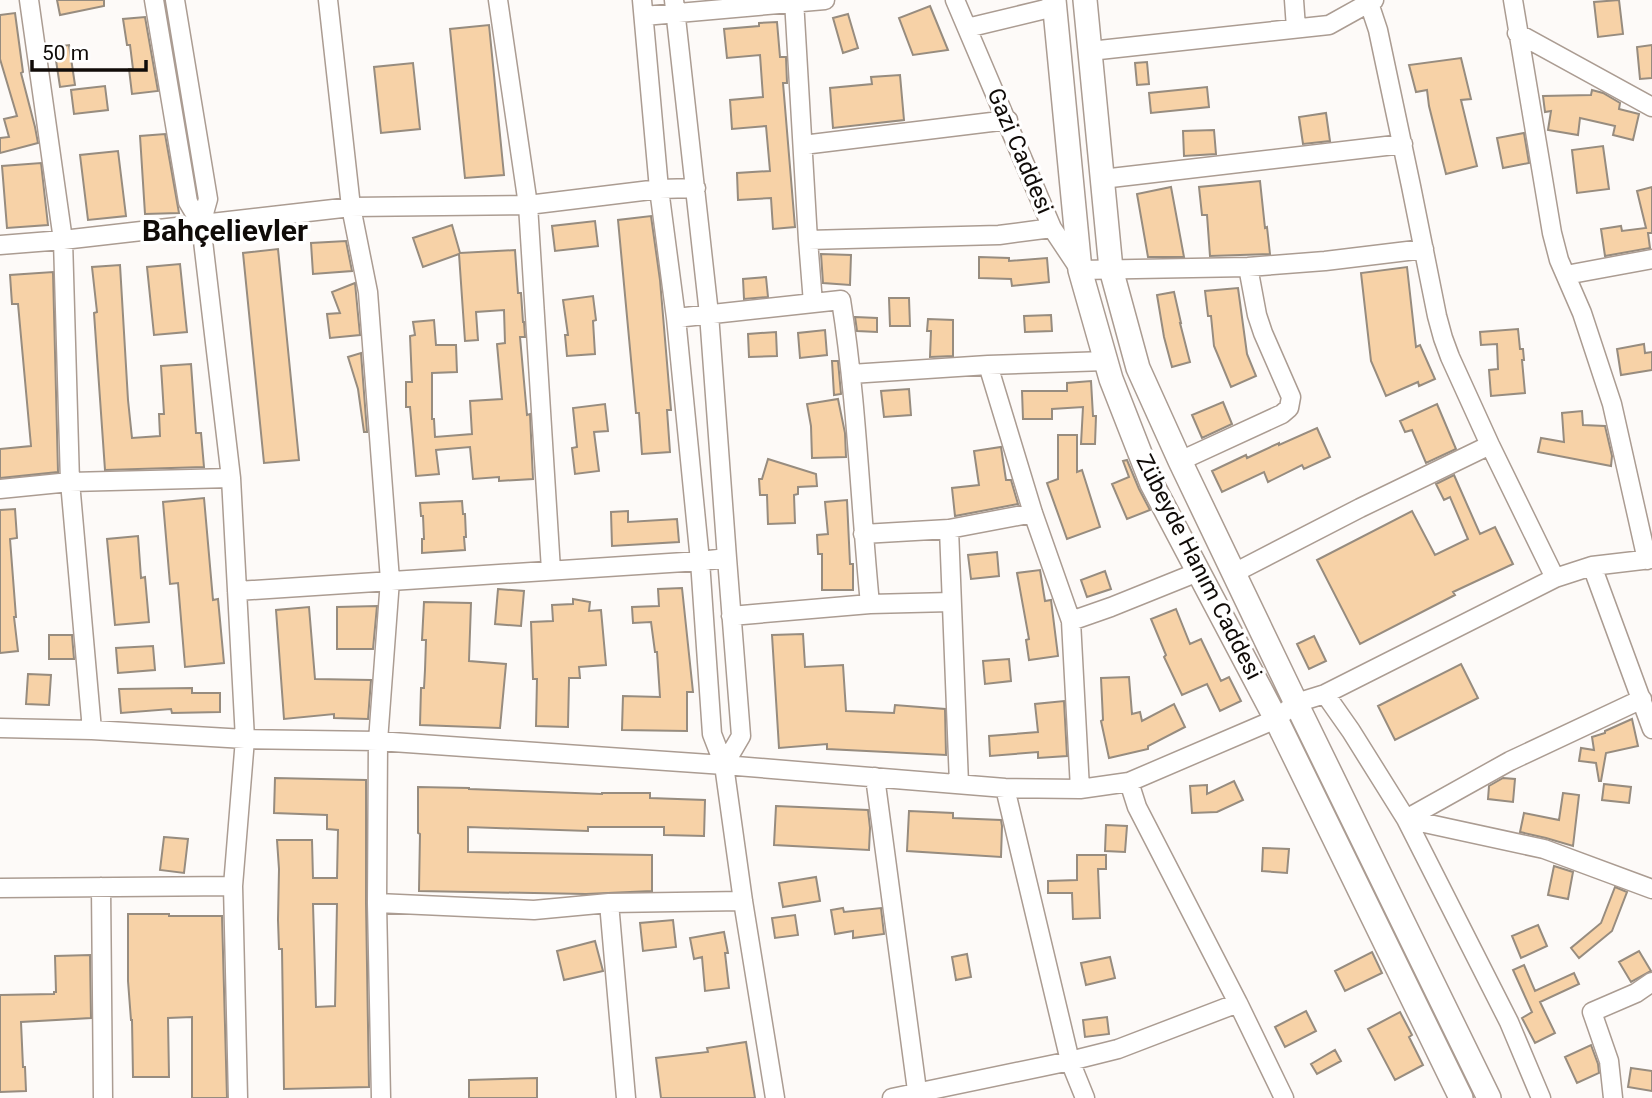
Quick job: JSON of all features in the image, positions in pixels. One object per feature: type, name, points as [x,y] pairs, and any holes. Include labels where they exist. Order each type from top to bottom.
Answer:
[{"type":"main road","points":[[1086,0],[1111,269],[1139,368],[1180,461],[1296,703],[1489,1098]]},
{"type":"main road","name":"Zübeyde Hanım Caddesi","points":[[1054,4],[1080,270],[1111,379],[1152,484],[1276,719],[1461,1098]]},
{"type":"street","points":[[29,0],[63,240],[70,482],[92,730]]},
{"type":"street","points":[[154,0],[188,202],[201,224]]},
{"type":"street","points":[[175,0],[208,199],[201,224],[231,478],[245,739],[233,886],[238,1098]]},
{"type":"street","points":[[328,0],[351,207],[368,292],[390,580],[378,741],[377,903],[382,1098]]},
{"type":"street","points":[[498,0],[528,205],[551,570]]},
{"type":"street","points":[[775,1098],[724,765],[712,734],[700,561],[676,318],[659,189],[643,8],[825,0]]},
{"type":"street","name":"Gazi Caddesi","points":[[955,0],[1052,228],[1080,270]]},
{"type":"street","points":[[1294,0],[1296,28]]},
{"type":"street","points":[[0,728],[92,730],[245,739],[378,741],[1004,788],[1080,789],[1129,782],[1276,719],[1296,703],[1325,694],[1555,578],[1592,566],[1650,559],[1612,404],[1582,313],[1559,260],[1552,233],[1513,0]]},
{"type":"street","points":[[794,2],[807,240],[814,303]]},
{"type":"street","points":[[1090,51],[1329,25],[1372,2],[1443,338],[1490,445],[1555,578]]},
{"type":"street","points":[[967,28],[1054,4]]},
{"type":"street","points":[[675,6],[709,314],[741,736],[724,765]]},
{"type":"street","points":[[1517,33],[1652,107]]},
{"type":"street","points":[[803,145],[1008,120]]},
{"type":"street","points":[[1102,179],[1402,144]]},
{"type":"street","points":[[0,245],[351,207],[528,205],[659,189],[696,188]]},
{"type":"street","points":[[807,240],[999,235],[1052,228]]},
{"type":"street","points":[[1080,270],[1248,267],[1424,249]]},
{"type":"street","points":[[1566,275],[1652,259]]},
{"type":"street","points":[[1180,461],[1282,414],[1289,408],[1291,397],[1257,315],[1248,267]]},
{"type":"street","points":[[676,318],[841,300],[851,374],[870,604]]},
{"type":"street","points":[[851,374],[1106,361]]},
{"type":"street","points":[[988,365],[1032,513],[1071,621],[1080,789]]},
{"type":"street","points":[[1234,573],[1490,445]]},
{"type":"street","points":[[0,489],[70,482],[231,478]]},
{"type":"street","points":[[863,534],[949,528],[1032,513]]},
{"type":"street","points":[[949,528],[959,784]]},
{"type":"street","points":[[237,591],[727,558]]},
{"type":"street","points":[[1592,566],[1652,729]]},
{"type":"street","points":[[1071,621],[1198,572]]},
{"type":"street","points":[[731,616],[870,604],[951,602]]},
{"type":"street","points":[[1325,694],[1406,819],[1509,1022],[1541,1098]]},
{"type":"street","points":[[1406,819],[1510,761],[1642,699]]},
{"type":"street","points":[[875,777],[917,1096]]},
{"type":"street","points":[[1129,782],[1137,807],[1284,1098]]},
{"type":"street","points":[[1004,788],[1070,1061],[1085,1098]]},
{"type":"street","points":[[1406,819],[1544,849],[1652,889]]},
{"type":"street","points":[[0,888],[233,886]]},
{"type":"street","points":[[101,887],[103,1098]]},
{"type":"street","points":[[377,903],[534,910],[609,903],[743,901]]},
{"type":"street","points":[[609,903],[626,1098]]},
{"type":"street","points":[[1613,1098],[1609,1061],[1592,1012],[1636,993],[1652,982]]},
{"type":"street","points":[[892,1098],[917,1096],[1118,1049],[1238,1003]]},
{"type":"building","points":[[57,0],[104,0],[104,6],[60,15]]},
{"type":"building","points":[[1619,0],[1623,34],[1598,37],[1594,2]]},
{"type":"building","points":[[930,6],[948,50],[913,55],[899,18]]},
{"type":"building","points":[[15,13],[21,73],[38,143],[0,153],[0,138],[9,137],[4,119],[17,116],[0,59],[0,15]]},
{"type":"building","points":[[848,14],[858,48],[843,53],[833,18]]},
{"type":"building","points":[[145,17],[158,91],[132,94],[129,69],[133,69],[123,19]]},
{"type":"building","points":[[777,22],[780,57],[786,57],[787,83],[783,83],[795,227],[773,229],[771,198],[738,200],[737,173],[770,171],[766,126],[732,129],[730,100],[763,97],[760,55],[727,58],[724,29]]},
{"type":"building","points":[[489,25],[504,175],[465,178],[450,29]]},
{"type":"building","points":[[69,45],[75,85],[60,87],[54,47]]},
{"type":"building","points":[[1652,45],[1652,78],[1640,79],[1637,47]]},
{"type":"building","points":[[1461,58],[1471,99],[1461,100],[1477,166],[1446,174],[1427,90],[1416,92],[1409,65]]},
{"type":"building","points":[[1147,62],[1149,84],[1137,85],[1135,63]]},
{"type":"building","points":[[413,63],[420,129],[381,133],[374,67]]},
{"type":"building","points":[[900,75],[904,120],[833,128],[830,88],[872,84],[871,77]]},
{"type":"building","points":[[105,86],[108,110],[74,114],[71,90]]},
{"type":"building","points":[[1207,87],[1209,107],[1151,113],[1149,93]]},
{"type":"building","points":[[1592,90],[1620,103],[1619,109],[1639,114],[1633,140],[1613,135],[1615,126],[1580,118],[1578,135],[1548,130],[1551,111],[1545,112],[1543,96],[1591,95]]},
{"type":"building","points":[[1326,113],[1330,141],[1303,144],[1299,117]]},
{"type":"building","points":[[1214,130],[1216,154],[1184,156],[1183,131]]},
{"type":"building","points":[[1524,133],[1529,163],[1503,168],[1497,138]]},
{"type":"building","points":[[165,134],[179,213],[145,214],[140,136]]},
{"type":"building","points":[[1603,146],[1609,189],[1577,193],[1572,150]]},
{"type":"building","points":[[118,151],[126,216],[88,220],[80,155]]},
{"type":"building","points":[[41,163],[48,225],[7,228],[2,166]]},
{"type":"building","points":[[1260,181],[1270,254],[1210,256],[1207,215],[1202,215],[1199,187]]},
{"type":"building","points":[[1171,187],[1184,257],[1148,257],[1137,194]]},
{"type":"building","points":[[1652,187],[1652,233],[1648,233],[1650,248],[1605,256],[1601,229],[1621,226],[1622,231],[1646,228],[1637,191]]},
{"type":"building","points":[[651,216],[660,280],[671,410],[667,410],[670,452],[642,454],[618,220]]},
{"type":"building","points":[[595,221],[598,246],[555,251],[552,226]]},
{"type":"building","points":[[452,225],[460,253],[515,250],[518,293],[521,293],[524,322],[525,337],[520,337],[527,415],[530,414],[533,479],[473,479],[470,447],[436,450],[439,474],[416,476],[410,407],[406,407],[406,382],[412,382],[410,336],[415,335],[413,322],[434,320],[436,345],[456,345],[457,372],[432,373],[432,419],[435,437],[472,434],[470,401],[502,399],[497,344],[505,343],[504,310],[476,312],[478,340],[465,341],[459,254],[423,267],[413,238]]},
{"type":"building","points":[[346,241],[352,271],[313,274],[311,243]]},
{"type":"building","points":[[278,249],[299,460],[264,463],[243,253]]},
{"type":"building","points":[[821,254],[851,255],[850,285],[823,283]]},
{"type":"building","points":[[979,257],[1009,258],[1009,261],[1047,258],[1049,282],[1012,286],[1011,279],[979,278]]},
{"type":"building","points":[[180,264],[187,332],[154,335],[147,267]]},
{"type":"building","points":[[120,265],[132,438],[160,436],[159,414],[164,414],[161,366],[191,364],[196,433],[201,433],[204,467],[105,470],[94,313],[97,312],[92,267]]},
{"type":"building","points":[[1407,267],[1416,347],[1420,345],[1435,379],[1419,386],[1418,382],[1386,396],[1371,361],[1361,273]]},
{"type":"building","points":[[53,272],[58,472],[0,478],[0,449],[31,446],[18,304],[12,304],[10,275]]},
{"type":"building","points":[[766,277],[768,297],[744,299],[743,279]]},
{"type":"building","points":[[355,283],[360,335],[330,338],[327,314],[340,313],[332,292]]},
{"type":"building","points":[[1238,288],[1247,354],[1256,376],[1231,387],[1214,346],[1205,291]]},
{"type":"building","points":[[1174,292],[1190,362],[1172,367],[1157,295]]},
{"type":"building","points":[[593,296],[596,320],[593,321],[595,354],[567,356],[565,335],[568,335],[563,300]]},
{"type":"building","points":[[889,298],[909,298],[910,326],[890,326]]},
{"type":"building","points":[[1051,315],[1052,331],[1025,332],[1024,316]]},
{"type":"building","points":[[855,317],[877,318],[877,332],[857,331]]},
{"type":"building","points":[[928,319],[953,320],[953,356],[930,357],[931,331],[927,331]]},
{"type":"building","points":[[1518,329],[1520,349],[1523,349],[1525,393],[1491,396],[1489,370],[1498,369],[1497,344],[1481,345],[1480,332]]},
{"type":"building","points":[[825,330],[827,355],[800,358],[798,333]]},
{"type":"building","points":[[776,332],[777,356],[749,357],[748,334]]},
{"type":"building","points":[[1644,344],[1645,353],[1652,352],[1652,370],[1621,375],[1617,349]]},
{"type":"building","points":[[361,353],[367,432],[364,432],[358,389],[348,357]]},
{"type":"building","points":[[832,361],[838,361],[841,394],[834,395]]},
{"type":"building","points":[[1091,381],[1093,416],[1096,416],[1095,444],[1081,444],[1083,407],[1052,409],[1052,419],[1023,419],[1022,391],[1067,391],[1067,383]]},
{"type":"building","points":[[909,389],[911,415],[884,417],[881,391]]},
{"type":"building","points":[[838,399],[845,433],[846,457],[812,458],[807,404]]},
{"type":"building","points":[[1223,402],[1232,424],[1202,438],[1192,415]]},
{"type":"building","points":[[605,404],[608,431],[594,432],[599,471],[575,474],[572,448],[577,447],[573,408]]},
{"type":"building","points":[[1437,404],[1456,449],[1426,463],[1412,430],[1405,432],[1400,421]]},
{"type":"building","points":[[1582,411],[1583,425],[1605,426],[1612,456],[1611,466],[1538,452],[1541,438],[1564,442],[1562,413]]},
{"type":"building","points":[[1317,428],[1330,457],[1304,469],[1302,465],[1268,482],[1264,472],[1222,492],[1212,471]]},
{"type":"building","points":[[1058,435],[1077,435],[1077,472],[1082,470],[1100,527],[1067,539],[1047,483],[1058,479]]},
{"type":"building","points":[[1001,447],[1006,480],[1011,480],[1018,504],[955,516],[952,488],[979,485],[974,451]]},
{"type":"building","points":[[768,459],[816,474],[817,486],[798,487],[798,494],[794,495],[795,523],[768,524],[767,495],[760,495],[759,479],[762,479]]},
{"type":"building","points":[[1127,460],[1150,510],[1127,519],[1112,484],[1129,477],[1123,461]]},
{"type":"building","points":[[1454,475],[1480,534],[1495,527],[1513,564],[1453,592],[1455,595],[1360,644],[1317,560],[1412,511],[1435,555],[1468,539],[1450,497],[1444,500],[1436,484]]},
{"type":"building","points":[[204,498],[213,600],[218,599],[224,663],[185,667],[178,583],[170,584],[163,502]]},
{"type":"building","points":[[847,500],[853,590],[822,590],[822,554],[818,554],[817,535],[828,534],[825,502]]},
{"type":"building","points":[[462,501],[465,514],[465,550],[422,553],[424,539],[420,503]]},
{"type":"building","points":[[15,509],[17,538],[10,539],[18,651],[0,653],[0,510]]},
{"type":"building","points":[[628,511],[628,522],[677,519],[679,542],[612,546],[611,512]]},
{"type":"building","points":[[138,536],[141,578],[145,577],[149,622],[115,625],[107,539]]},
{"type":"building","points":[[997,552],[999,576],[971,579],[968,555]]},
{"type":"building","points":[[1040,570],[1045,601],[1051,600],[1058,656],[1029,660],[1026,640],[1029,639],[1017,573]]},
{"type":"building","points":[[1105,571],[1111,589],[1087,597],[1081,580]]},
{"type":"building","points":[[682,588],[693,692],[687,692],[687,731],[622,730],[623,696],[660,697],[657,652],[651,622],[633,623],[632,607],[659,606],[658,589]]},
{"type":"building","points":[[498,589],[524,591],[521,626],[495,624]]},
{"type":"building","points":[[573,599],[590,602],[589,611],[601,610],[606,665],[579,667],[580,678],[569,678],[568,727],[536,726],[537,679],[533,679],[531,622],[553,621],[552,605],[573,604]]},
{"type":"building","points":[[424,602],[471,603],[469,661],[506,664],[500,728],[420,725],[426,640],[422,640]]},
{"type":"building","points":[[377,606],[373,649],[337,649],[337,607]]},
{"type":"building","points":[[309,607],[315,679],[371,680],[368,719],[334,718],[334,714],[284,719],[276,610]]},
{"type":"building","points":[[1176,609],[1190,644],[1201,639],[1221,681],[1229,677],[1241,701],[1220,711],[1207,684],[1182,695],[1164,657],[1166,655],[1151,619]]},
{"type":"building","points":[[803,634],[805,667],[843,665],[846,711],[894,713],[895,705],[945,709],[946,755],[827,749],[827,744],[779,748],[772,635]]},
{"type":"building","points":[[49,635],[72,635],[74,659],[49,659]]},
{"type":"building","points":[[1314,636],[1326,661],[1309,669],[1297,644]]},
{"type":"building","points":[[153,646],[155,670],[118,673],[116,648]]},
{"type":"building","points":[[1009,659],[1011,681],[985,684],[983,661]]},
{"type":"building","points":[[1461,664],[1478,698],[1395,740],[1378,706]]},
{"type":"building","points":[[28,674],[51,675],[49,705],[26,704]]},
{"type":"building","points":[[1129,677],[1132,714],[1140,712],[1142,721],[1174,704],[1185,727],[1148,746],[1148,749],[1109,758],[1101,721],[1101,678]]},
{"type":"building","points":[[192,688],[192,693],[220,693],[220,712],[172,713],[171,709],[121,713],[119,689]]},
{"type":"building","points":[[1064,701],[1067,756],[1038,758],[1038,752],[990,756],[989,736],[1038,732],[1035,704]]},
{"type":"building","points":[[1632,719],[1638,746],[1606,753],[1599,781],[1596,763],[1579,761],[1581,748],[1594,750],[1592,737]]},
{"type":"building","points":[[275,778],[366,780],[369,1087],[284,1089],[277,840],[312,840],[313,878],[337,878],[338,830],[327,829],[327,815],[274,813]],"holes":[[[313,904],[337,904],[335,1006],[316,1007]]]},
{"type":"building","points":[[1503,778],[1515,779],[1513,802],[1488,799],[1489,786]]},
{"type":"building","points":[[1234,781],[1243,800],[1217,812],[1192,813],[1190,786],[1207,785],[1207,794]]},
{"type":"building","points":[[1604,784],[1631,787],[1629,803],[1602,800]]},
{"type":"building","points":[[418,787],[602,794],[650,793],[650,798],[705,800],[704,836],[664,835],[664,827],[588,827],[588,831],[468,827],[468,852],[652,855],[652,891],[586,894],[419,891]]},
{"type":"building","points":[[1563,793],[1579,795],[1573,846],[1520,832],[1524,813],[1559,820]]},
{"type":"building","points":[[776,806],[868,810],[869,850],[774,845]]},
{"type":"building","points":[[909,811],[953,813],[953,818],[1001,820],[1001,857],[907,851]]},
{"type":"building","points":[[1106,825],[1127,826],[1125,852],[1105,851]]},
{"type":"building","points":[[164,837],[188,839],[184,873],[160,870]]},
{"type":"building","points":[[1263,848],[1289,849],[1287,873],[1262,871]]},
{"type":"building","points":[[1077,855],[1106,855],[1106,869],[1098,869],[1100,918],[1073,919],[1072,893],[1048,893],[1048,881],[1077,880]]},
{"type":"building","points":[[1554,866],[1573,872],[1568,899],[1548,895]]},
{"type":"building","points":[[816,877],[820,901],[783,907],[779,883]]},
{"type":"building","points":[[1615,887],[1627,892],[1612,931],[1579,958],[1571,948],[1601,923]]},
{"type":"building","points":[[843,908],[844,912],[881,908],[884,934],[853,938],[853,931],[835,934],[831,910]]},
{"type":"building","points":[[128,914],[222,916],[227,1098],[192,1098],[192,1017],[168,1018],[169,1077],[133,1077]]},
{"type":"building","points":[[795,915],[798,935],[775,938],[772,918]]},
{"type":"building","points":[[673,920],[676,947],[643,951],[640,923]]},
{"type":"building","points":[[1538,925],[1547,946],[1521,958],[1512,936]]},
{"type":"building","points":[[724,932],[728,953],[725,953],[729,988],[705,991],[702,957],[694,959],[690,938]]},
{"type":"building","points":[[595,941],[603,971],[564,980],[557,951]]},
{"type":"building","points":[[1639,951],[1651,971],[1631,982],[1619,962]]},
{"type":"building","points":[[1372,952],[1382,973],[1345,991],[1335,971]]},
{"type":"building","points":[[967,954],[971,977],[956,980],[952,957]]},
{"type":"building","points":[[90,955],[91,1018],[21,1022],[26,1091],[0,1092],[0,995],[54,994],[55,956]]},
{"type":"building","points":[[1110,957],[1115,978],[1086,985],[1081,963]]},
{"type":"building","points":[[1524,965],[1535,991],[1574,973],[1579,984],[1540,1002],[1555,1033],[1535,1043],[1522,1018],[1532,1012],[1513,970]]},
{"type":"building","points":[[1306,1011],[1316,1031],[1285,1047],[1275,1027]]},
{"type":"building","points":[[1400,1012],[1423,1065],[1395,1080],[1368,1029]]},
{"type":"building","points":[[1107,1017],[1109,1034],[1085,1037],[1083,1020]]},
{"type":"building","points":[[746,1042],[755,1098],[661,1098],[656,1058],[708,1052],[707,1048]]},
{"type":"building","points":[[1591,1045],[1599,1073],[1577,1083],[1565,1057]]},
{"type":"building","points":[[1335,1050],[1341,1061],[1317,1074],[1311,1064]]},
{"type":"building","points":[[1631,1068],[1652,1071],[1652,1091],[1628,1087]]},
{"type":"building","points":[[537,1078],[537,1098],[469,1098],[469,1080]]},
{"type":"district","name":"Bahçelievler","points":[[225,230]]}]
